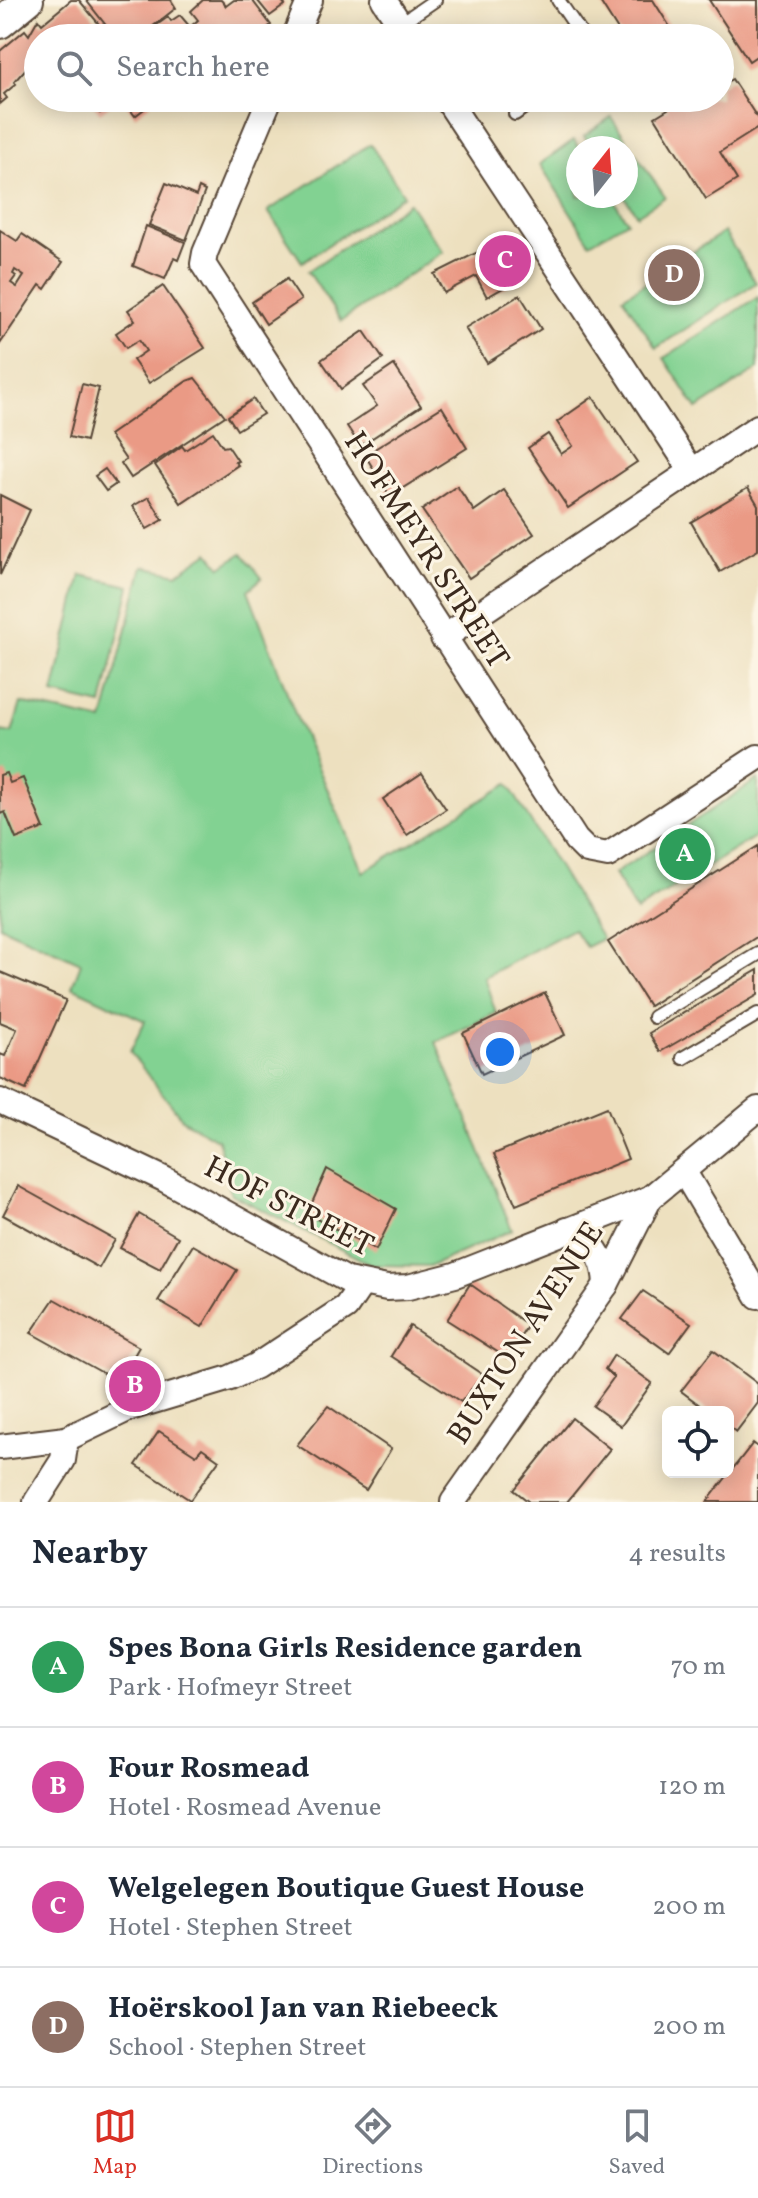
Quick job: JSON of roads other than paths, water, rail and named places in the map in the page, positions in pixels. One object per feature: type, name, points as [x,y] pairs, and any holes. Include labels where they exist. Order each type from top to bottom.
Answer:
[{"type":"street","points":[[0,23],[28,0]]},
{"type":"street","points":[[300,24],[310,0]]},
{"type":"street","points":[[384,0],[399,24]]},
{"type":"street","name":"HOFMEYR STREET","points":[[264,112],[203,264],[576,840],[594,854],[608,855],[758,757]]},
{"type":"street","points":[[463,112],[692,471]]},
{"type":"street","points":[[443,638],[758,427]]},
{"type":"street","name":"HOF STREET","points":[[0,1101],[164,1179],[347,1280],[387,1288],[421,1284],[455,1275],[650,1198],[758,1109]]},
{"type":"street","points":[[684,1172],[758,1296]]},
{"type":"street","name":"BUXTON AVENUE","points":[[453,1502],[606,1285],[650,1198]]},
{"type":"street","points":[[567,1230],[585,1239],[599,1254],[606,1285]]},
{"type":"street","points":[[0,1447],[66,1439],[130,1408],[230,1378],[256,1366],[346,1307],[361,1285]]},
{"type":"street","points":[[36,1502],[63,1460],[66,1439]]},
{"type":"lane","points":[[411,24],[435,0]]},
{"type":"lane","points":[[558,0],[575,24]]},
{"type":"lane","points":[[654,1017],[758,954]]},
{"type":"lane","points":[[683,1058],[758,1014]]},
{"type":"place","name":"Welgelegen Boutique Guest House","points":[[505,261]]},
{"type":"place","name":"Hoërskool Jan van Riebeeck","points":[[674,275]]},
{"type":"place","name":"Spes Bona Girls Residence garden","points":[[685,854]]},
{"type":"place","name":"Four Rosmead","points":[[135,1386]]}]
